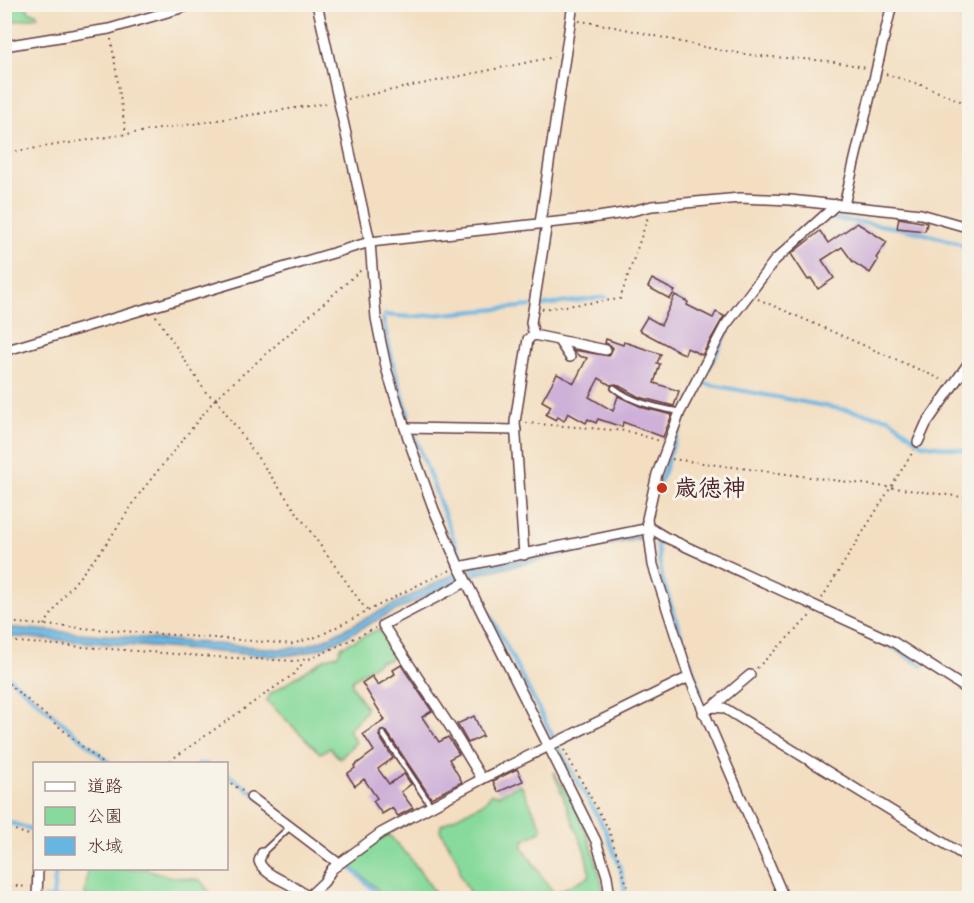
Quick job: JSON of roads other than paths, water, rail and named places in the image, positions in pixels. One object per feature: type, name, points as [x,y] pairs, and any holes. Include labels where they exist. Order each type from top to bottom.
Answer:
[{"type":"street","points":[[4,46],[109,29],[195,4]]},
{"type":"street","points":[[317,4],[370,242],[376,318],[381,343],[405,428],[435,510],[466,581],[596,841],[607,876],[610,898]]},
{"type":"street","points":[[534,335],[531,328],[543,223],[573,4]]},
{"type":"street","points":[[784,898],[689,677],[653,565],[649,506],[680,411],[725,326],[775,260],[841,205],[892,4]]},
{"type":"street","points":[[4,351],[370,242],[613,215],[652,206],[740,198],[841,205],[921,214],[969,228]]},
{"type":"street","points":[[524,555],[516,426],[528,339],[534,335],[606,350]]},
{"type":"street","points":[[559,340],[570,357]]},
{"type":"street","points":[[918,442],[926,424],[969,361]]},
{"type":"street","points":[[405,428],[516,426]]},
{"type":"street","points":[[460,568],[650,528],[815,608],[892,641],[969,691]]},
{"type":"street","points":[[466,581],[382,625],[453,731],[482,779]]},
{"type":"street","points":[[703,713],[750,675]]},
{"type":"street","points":[[262,853],[259,861],[262,868],[300,890],[307,898],[324,882],[338,863],[381,833],[549,745],[689,677]]},
{"type":"street","points":[[712,707],[728,710],[969,859]]},
{"type":"street","points":[[251,797],[338,863]]},
{"type":"street","points":[[37,898],[38,870]]},
{"type":"lane","points":[[614,388],[624,397],[680,411]]},
{"type":"lane","points":[[382,734],[431,806]]},
{"type":"lane","points":[[262,853],[291,826]]},
{"type":"water","points":[[643,534],[643,538],[477,574],[328,645],[303,653],[274,656],[5,636],[4,627],[279,649],[302,647],[323,640],[466,569]]},
{"type":"waterway","points":[[825,221],[828,218],[900,228],[970,248]]},
{"type":"waterway","points":[[538,306],[606,297]]},
{"type":"waterway","points":[[385,315],[411,317],[531,306]]},
{"type":"waterway","points":[[383,319],[409,416]]},
{"type":"waterway","points":[[669,456],[687,410],[732,323]]},
{"type":"waterway","points":[[701,383],[889,418],[922,444],[970,451]]},
{"type":"waterway","points":[[414,434],[465,563]]},
{"type":"waterway","points":[[659,485],[668,460]]},
{"type":"waterway","points":[[656,538],[662,578],[701,694]]},
{"type":"waterway","points":[[472,579],[553,737]]},
{"type":"waterway","points":[[881,640],[923,666]]},
{"type":"waterway","points":[[4,673],[109,762]]},
{"type":"waterway","points":[[557,746],[605,829],[621,870],[626,898]]},
{"type":"waterway","points":[[228,774],[286,817]]},
{"type":"waterway","points":[[4,821],[33,830]]},
{"type":"waterway","points":[[292,821],[320,844]]},
{"type":"waterway","points":[[346,863],[382,898]]},
{"type":"waterway","points":[[53,898],[56,870]]},
{"type":"waterway","points":[[44,898],[143,898]]},
{"type":"waterway","points":[[210,898],[278,898]]},
{"type":"waterway","points":[[479,898],[544,898]]},
{"type":"place","name":"歳徳神","points":[[662,488]]}]
